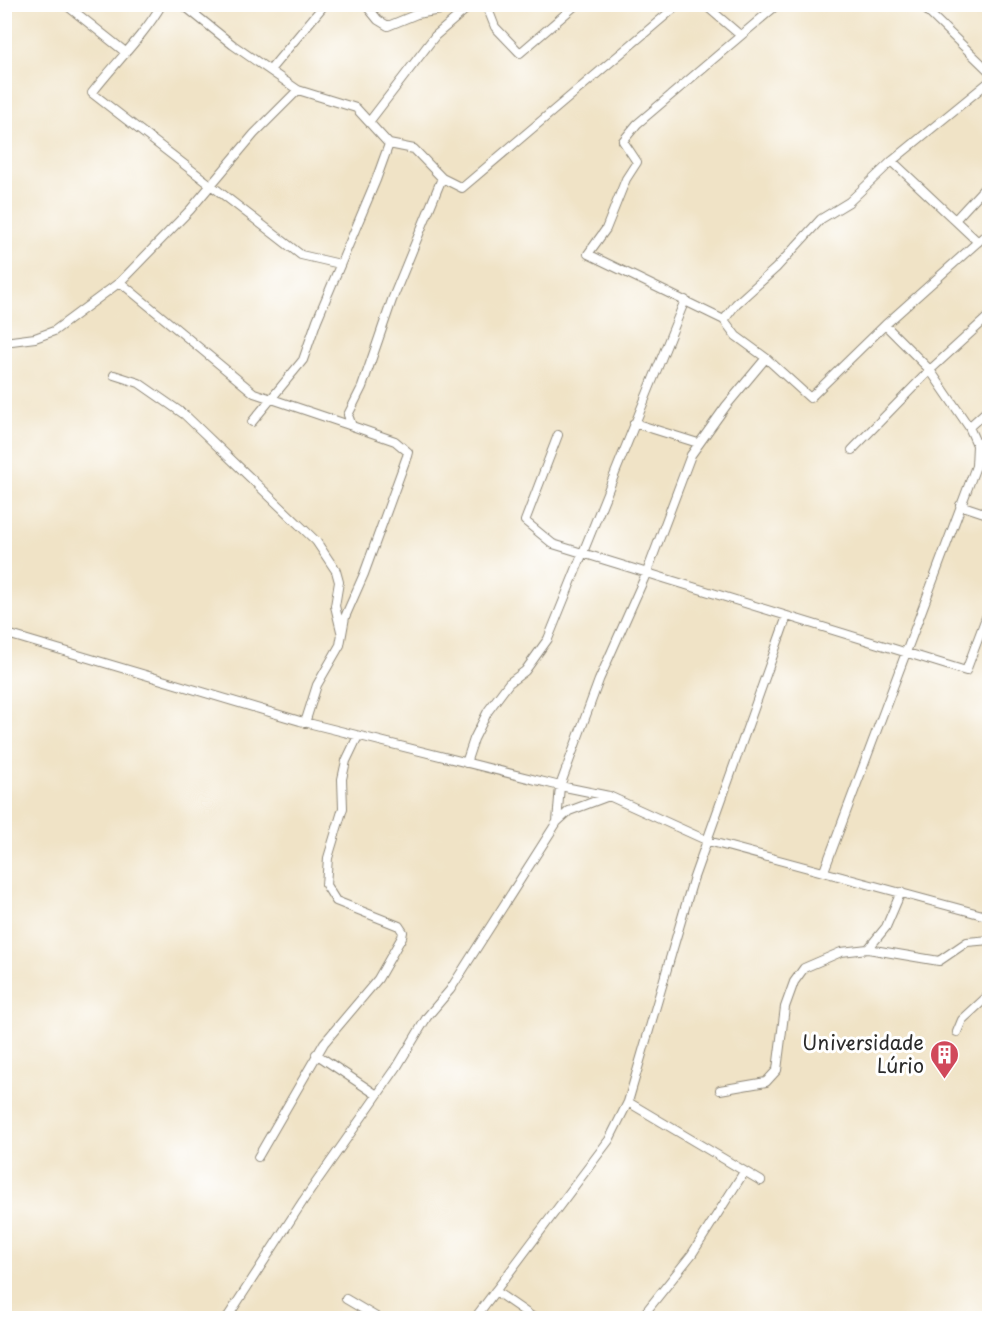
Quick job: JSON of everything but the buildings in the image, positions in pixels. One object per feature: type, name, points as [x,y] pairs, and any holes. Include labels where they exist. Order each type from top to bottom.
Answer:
[{"type":"street","points":[[65,4],[124,51]]},
{"type":"street","points":[[162,4],[149,27],[124,51],[92,93],[209,186],[301,255],[340,264]]},
{"type":"street","points":[[182,4],[298,90],[356,108],[389,144],[414,149],[442,177],[462,188],[679,4]]},
{"type":"street","points":[[270,70],[325,4]]},
{"type":"street","points":[[365,4],[378,20],[388,26],[417,14],[471,4]]},
{"type":"street","points":[[369,122],[435,36],[471,4]]},
{"type":"street","points":[[486,4],[495,27],[520,53],[578,4]]},
{"type":"street","points":[[704,4],[740,35]]},
{"type":"street","points":[[778,4],[637,124],[626,136],[623,141],[638,162],[626,179],[606,229],[588,254],[724,320],[736,336],[766,357],[810,398],[885,325],[990,231]]},
{"type":"street","points":[[920,4],[990,72]]},
{"type":"street","points":[[724,320],[736,304],[781,262],[821,219],[849,202],[892,161],[990,81]]},
{"type":"street","points":[[4,342],[34,338],[54,331],[120,282],[190,210],[209,186],[298,90]]},
{"type":"street","points":[[252,422],[297,371],[303,360],[389,144]]},
{"type":"street","points":[[892,161],[978,242]]},
{"type":"street","points":[[352,426],[348,415],[362,387],[392,300],[442,177]]},
{"type":"street","points":[[955,220],[990,182]]},
{"type":"street","points":[[120,282],[254,393],[395,441],[408,452],[364,574],[349,607],[343,635],[317,685],[305,723]]},
{"type":"street","points":[[466,763],[474,739],[488,711],[509,683],[525,670],[548,639],[686,300]]},
{"type":"street","points":[[852,450],[930,370],[990,315]]},
{"type":"street","points":[[824,871],[903,654],[976,465],[977,445],[969,428],[930,370],[885,325]]},
{"type":"street","points":[[557,822],[560,786],[612,647],[646,572],[698,443],[766,357]]},
{"type":"street","points":[[114,375],[139,383],[185,415],[316,541],[336,571],[339,582],[335,606],[343,635]]},
{"type":"street","points":[[969,428],[990,408]]},
{"type":"street","points":[[634,423],[698,443]]},
{"type":"street","points":[[558,435],[525,521],[553,544],[903,654],[966,671],[990,608]]},
{"type":"street","points":[[960,505],[990,515]]},
{"type":"street","points":[[475,1318],[609,1140],[628,1102],[679,923],[787,616]]},
{"type":"street","points":[[4,633],[305,723],[609,796],[708,841],[990,917]]},
{"type":"street","points":[[258,1157],[316,1054],[378,979],[403,932],[399,926],[371,912],[336,901],[326,885],[328,858],[343,808],[342,779],[346,761],[358,736]]},
{"type":"street","points":[[227,1318],[427,1017],[450,990],[557,822],[570,811],[609,796]]},
{"type":"street","points":[[868,949],[886,927],[901,892]]},
{"type":"street","points":[[720,1090],[766,1082],[777,1070],[785,1007],[794,982],[804,968],[841,952],[868,949],[939,961],[967,942],[990,940]]},
{"type":"street","points":[[957,1032],[962,1020],[990,994]]},
{"type":"street","points":[[316,1054],[377,1095]]},
{"type":"street","points":[[628,1102],[761,1181]]},
{"type":"street","points":[[641,1318],[692,1254],[744,1172]]},
{"type":"street","points":[[495,1291],[534,1318]]},
{"type":"street","points":[[346,1299],[378,1318]]},
{"type":"place","name":"Universidade Lúrio","points":[[945,1080]]}]
